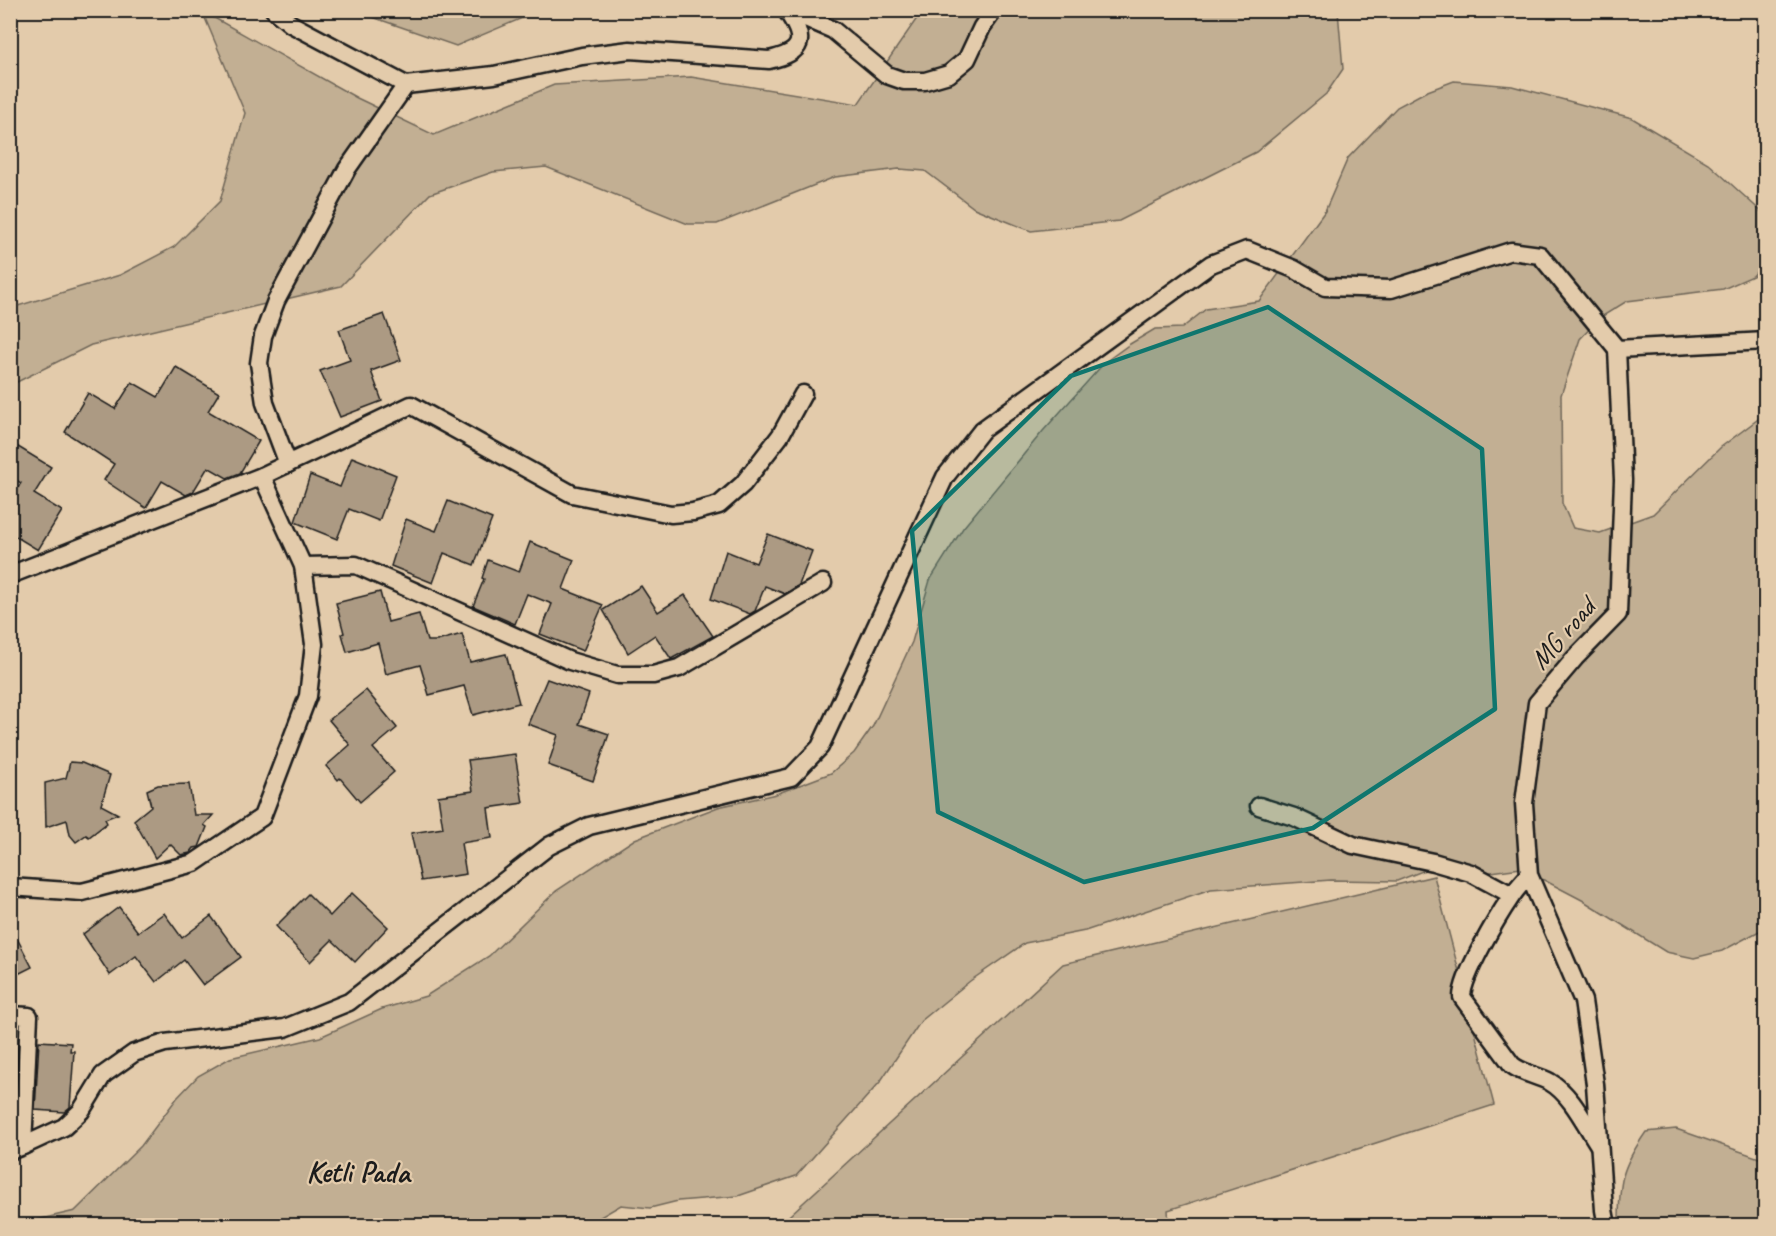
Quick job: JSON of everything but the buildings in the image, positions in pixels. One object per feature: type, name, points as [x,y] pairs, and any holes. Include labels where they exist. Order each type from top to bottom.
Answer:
[{"type":"street","points":[[274,10],[291,24],[406,86],[494,75],[582,56],[630,50],[769,60],[794,52],[799,44],[799,33],[787,10]]},
{"type":"street","points":[[787,10],[834,30],[887,75],[904,81],[926,81],[949,74],[967,58],[982,27],[994,10]]},
{"type":"street","points":[[288,464],[265,403],[259,363],[263,336],[276,301],[347,169],[406,86]]},
{"type":"street","points":[[10,1015],[29,1016],[17,1148],[64,1127],[81,1111],[103,1076],[134,1053],[165,1043],[285,1028],[349,1002],[549,846],[589,826],[791,777],[820,747],[945,477],[982,430],[1211,264],[1247,250],[1294,268],[1325,287],[1391,289],[1510,251],[1540,255],[1617,349],[1766,341]]},
{"type":"street","name":"MG road","points":[[1607,1226],[1595,1084],[1583,1001],[1529,875],[1524,803],[1537,703],[1575,658],[1618,614],[1623,480],[1617,349]]},
{"type":"street","points":[[10,575],[262,476],[411,405],[572,495],[670,514],[693,512],[718,505],[743,484],[780,436],[803,394]]},
{"type":"street","points":[[10,887],[82,892],[194,863],[262,818],[308,696],[314,644],[303,566],[262,476]]},
{"type":"street","points":[[303,566],[356,565],[570,661],[617,675],[652,675],[679,668],[823,583]]},
{"type":"street","points":[[1259,806],[1294,817],[1353,845],[1433,862],[1471,873],[1512,895]]},
{"type":"street","points":[[1529,875],[1512,895],[1467,976],[1462,988],[1462,997],[1512,1065],[1520,1072],[1550,1082],[1561,1091],[1599,1146]]},
{"type":"highlighted area","points":[[1268,307],[1482,449],[1495,709],[1313,828],[1084,882],[938,812],[912,531],[1071,376]]},
{"type":"shaded area","points":[[202,11],[357,98],[434,135],[554,85],[691,77],[858,104],[922,11],[1338,11],[1343,69],[1326,94],[1256,152],[1119,221],[1031,231],[974,208],[925,171],[899,169],[835,177],[717,224],[688,224],[546,167],[493,172],[430,194],[341,286],[91,345],[11,385],[11,308],[120,275],[174,247],[220,201],[245,113]]},
{"type":"shaded area","points":[[355,11],[539,11],[456,46]]},
{"type":"shaded area","points":[[1454,81],[1512,86],[1632,118],[1708,163],[1765,215],[1765,261],[1753,276],[1723,289],[1627,301],[1601,317],[1580,339],[1561,395],[1562,503],[1573,528],[1600,533],[1653,514],[1721,447],[1765,414],[1765,928],[1722,951],[1694,958],[1666,952],[1582,900],[1521,868],[1461,876],[1425,870],[1397,881],[1331,880],[1211,889],[1085,931],[1025,943],[970,981],[921,1021],[880,1082],[796,1176],[738,1196],[678,1201],[650,1208],[621,1205],[585,1226],[11,1226],[75,1211],[141,1146],[177,1098],[198,1076],[230,1058],[320,1037],[382,1009],[426,996],[489,956],[556,891],[635,839],[718,807],[776,794],[831,773],[854,753],[873,726],[912,642],[930,580],[963,528],[1043,431],[1105,362],[1155,329],[1182,328],[1206,309],[1259,301],[1325,211],[1348,158],[1397,107],[1425,92]]},
{"type":"shaded area","points":[[1434,876],[1494,1105],[1168,1210],[1169,1225],[778,1226],[1063,964]]},
{"type":"shaded area","points":[[1676,1129],[1765,1160],[1765,1225],[1619,1225],[1621,1186],[1631,1156],[1646,1132]]},
{"type":"district","name":"Ketli Pada","points":[[358,1172]]}]
